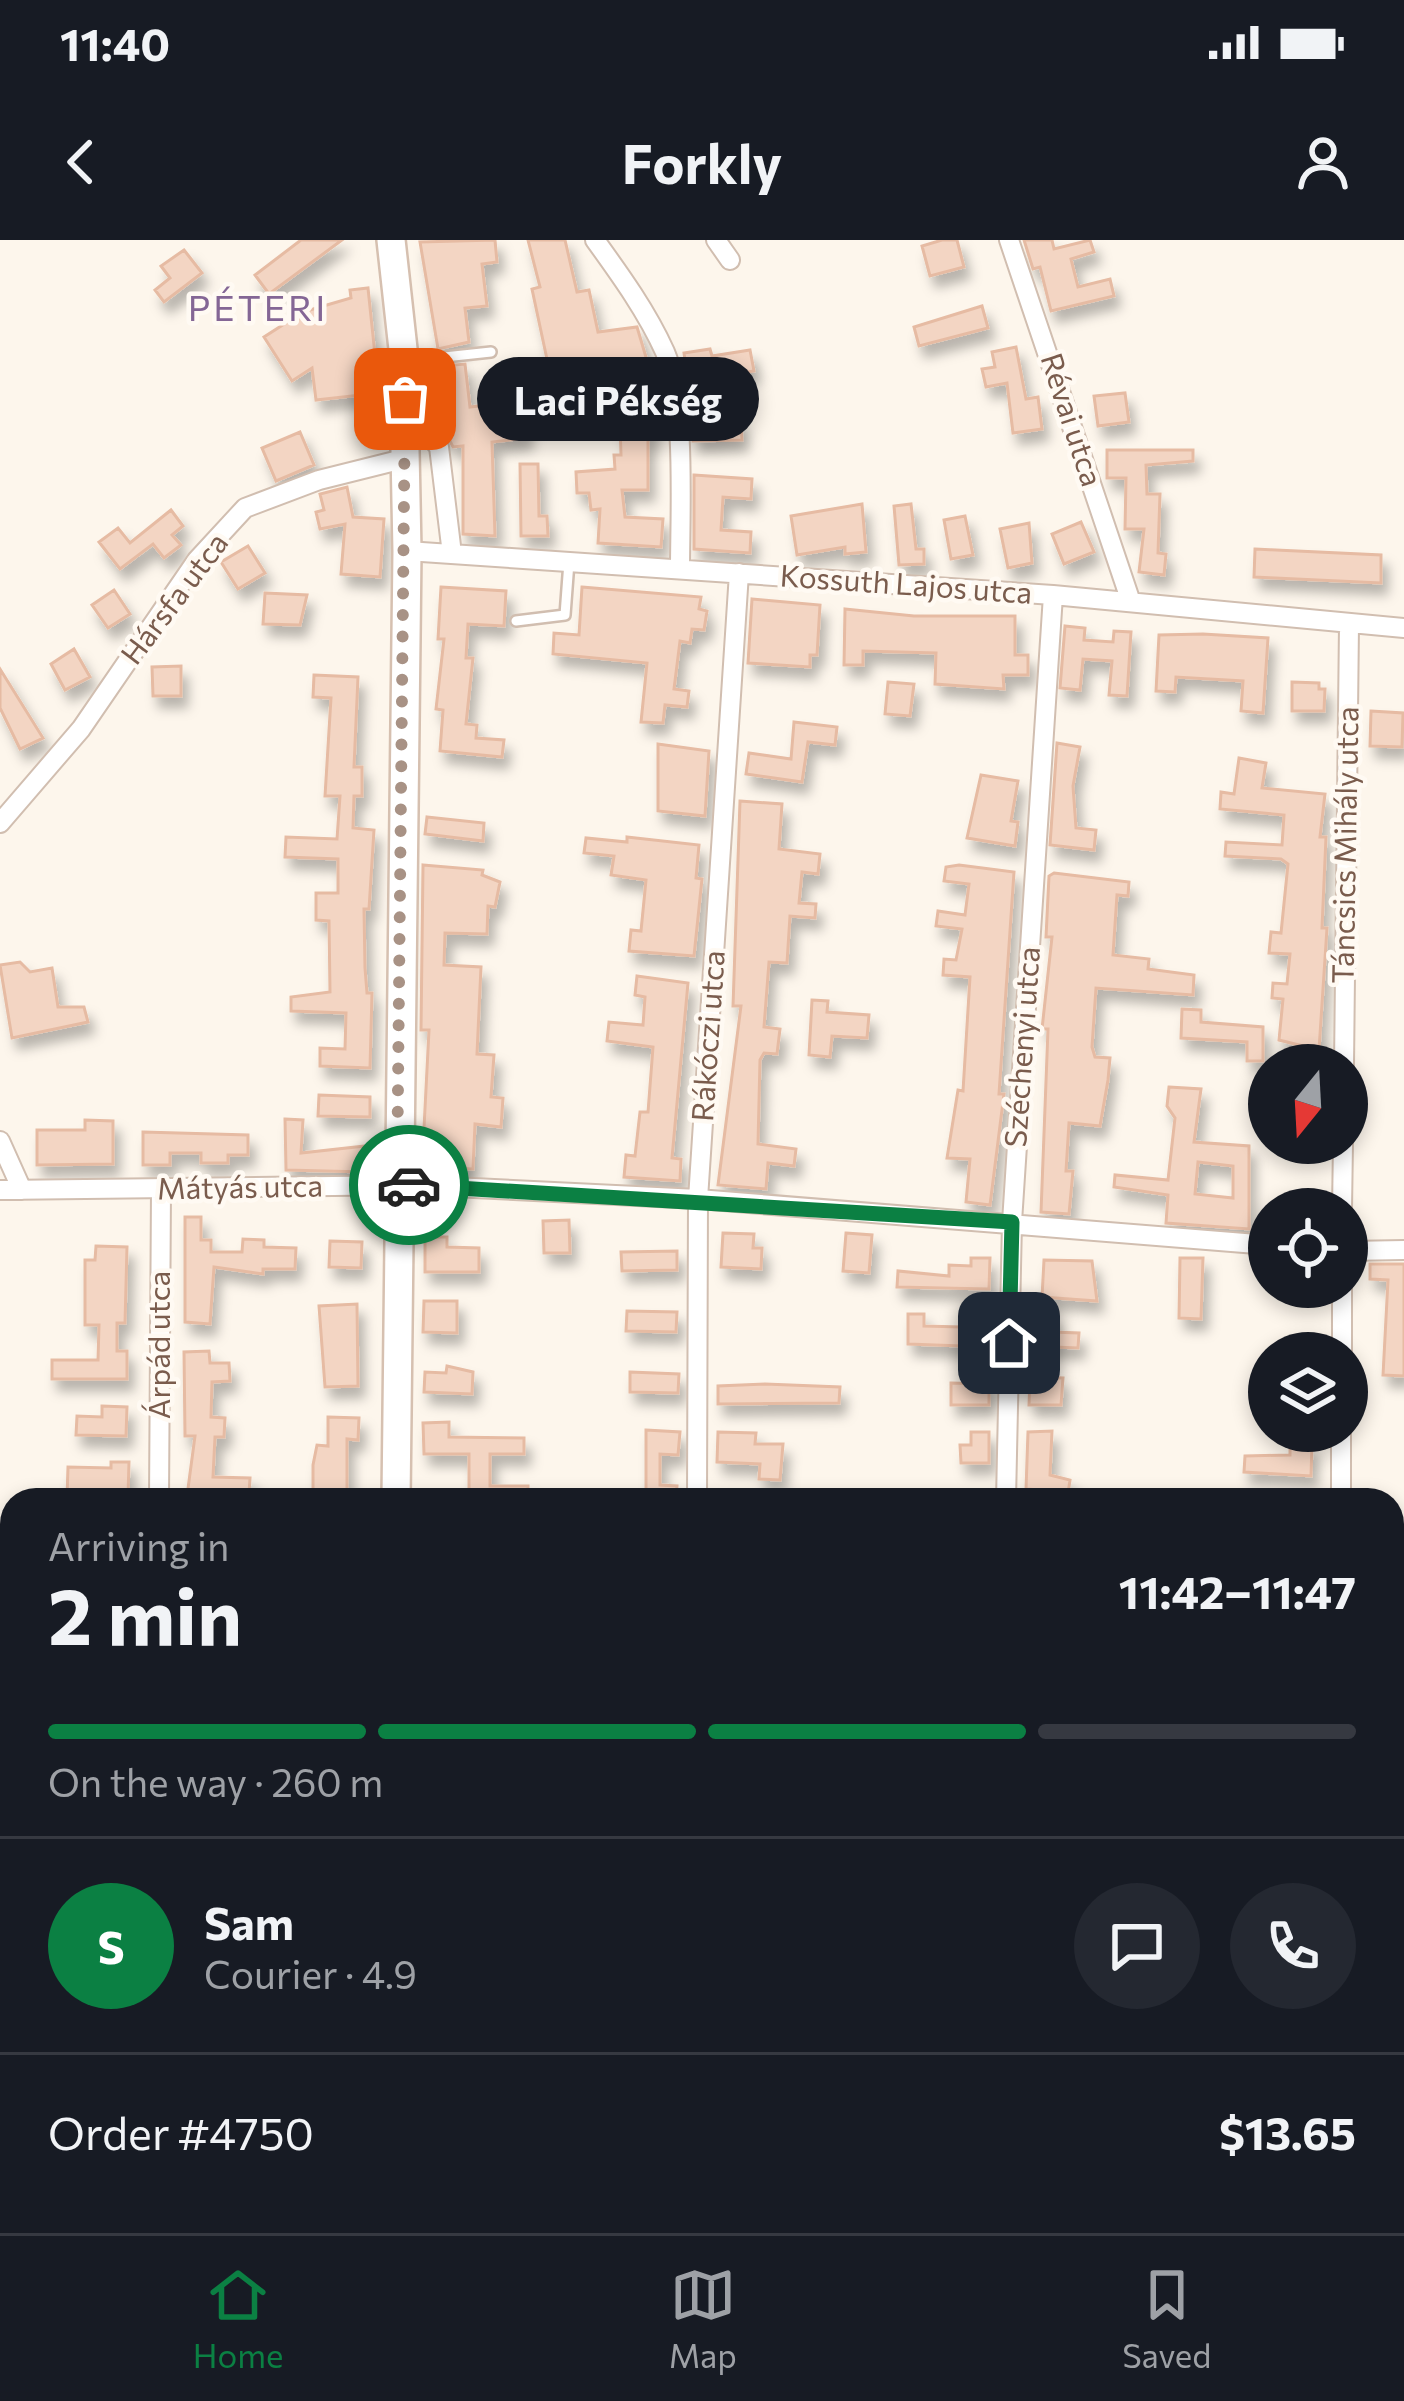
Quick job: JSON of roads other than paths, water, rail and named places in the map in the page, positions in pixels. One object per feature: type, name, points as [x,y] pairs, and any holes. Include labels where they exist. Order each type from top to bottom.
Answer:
[{"type":"main road","points":[[391,240],[404,361],[407,551],[396,1488]]},
{"type":"street","points":[[595,240],[633,293],[668,357],[677,446],[680,569]]},
{"type":"street","points":[[716,240],[730,260]]},
{"type":"street","name":"Révai utca","points":[[1009,240],[1131,602]]},
{"type":"street","points":[[406,448],[431,438],[440,447],[452,554]]},
{"type":"street","name":"Hársfa utca","points":[[0,823],[81,729],[197,560],[245,508],[406,448]]},
{"type":"street","name":"Kossuth Lajos utca","points":[[407,551],[1053,595],[1404,628]]},
{"type":"street","name":"Rákóczi utca","points":[[697,1488],[698,1199],[739,573]]},
{"type":"street","name":"Széchenyi utca","points":[[1006,1488],[1012,1222],[1053,595]]},
{"type":"street","name":"Táncsics Mihály utca","points":[[1344,1044],[1349,625]]},
{"type":"street","points":[[0,1141],[22,1190]]},
{"type":"street","name":"Mátyás utca","points":[[0,1190],[397,1185],[698,1199],[1248,1242]]},
{"type":"street","name":"Árpád utca","points":[[159,1488],[161,1190]]},
{"type":"street","points":[[1368,1251],[1404,1250]]},
{"type":"street","points":[[1341,1452],[1341,1488]]},
{"type":"lane","points":[[404,361],[491,352]]},
{"type":"lane","points":[[516,621],[565,615],[569,562]]},
{"type":"place","name":"Laci Pékség","points":[[405,399]]},
{"type":"district","name":"PÉTERI","points":[[258,308]]}]
